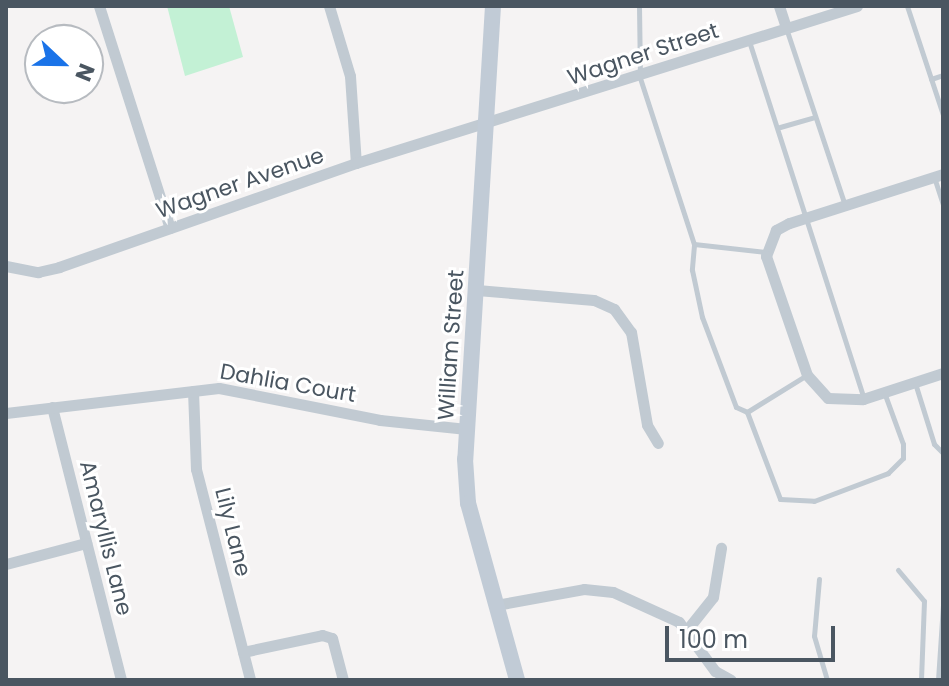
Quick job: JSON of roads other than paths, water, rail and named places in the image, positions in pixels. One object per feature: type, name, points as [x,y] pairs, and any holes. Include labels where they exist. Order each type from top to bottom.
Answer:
[{"type":"main road","name":"William Street","points":[[493,6],[467,429],[468,503],[517,680]]},
{"type":"street","points":[[99,6],[170,228]]},
{"type":"street","points":[[329,6],[350,76],[356,163]]},
{"type":"street","points":[[779,6],[786,27]]},
{"type":"street","name":"Wagner Street","points":[[487,125],[857,6]]},
{"type":"street","name":"Wagner Avenue","points":[[6,266],[38,272],[356,163],[487,125]]},
{"type":"street","points":[[939,175],[776,230],[767,252],[784,315],[807,375],[828,398],[863,399],[943,373]]},
{"type":"street","points":[[477,290],[594,300],[614,309],[631,332],[647,425],[658,443]]},
{"type":"street","name":"Dahlia Court","points":[[6,413],[219,388],[380,420],[467,429]]},
{"type":"street","name":"Lily Lane","points":[[193,391],[196,469],[250,680]]},
{"type":"street","name":"Amaryllis Lane","points":[[52,407],[121,680]]},
{"type":"street","points":[[6,564],[86,543]]},
{"type":"street","points":[[686,631],[713,597],[721,548]]},
{"type":"street","points":[[496,605],[584,589],[613,592],[668,616],[686,631],[715,671],[731,680]]},
{"type":"street","points":[[243,652],[322,635],[332,638],[343,680]]},
{"type":"lane","points":[[639,6],[640,78],[694,244],[692,270],[702,317],[736,407],[747,412],[780,499],[814,501],[888,473],[903,458],[903,444],[884,392]]},
{"type":"lane","points":[[907,6],[943,115]]},
{"type":"lane","points":[[786,27],[845,205]]},
{"type":"lane","points":[[749,40],[780,127],[863,399]]},
{"type":"lane","points":[[931,79],[943,75]]},
{"type":"lane","points":[[780,127],[814,117]]},
{"type":"lane","points":[[939,175],[943,205]]},
{"type":"lane","points":[[694,244],[767,252]]},
{"type":"lane","points":[[747,412],[807,375]]},
{"type":"lane","points":[[914,382],[934,444],[943,453]]},
{"type":"lane","points":[[898,570],[924,601],[921,680]]},
{"type":"lane","points":[[819,579],[814,636],[827,680]]},
{"type":"lane","points":[[938,680],[943,604]]}]
